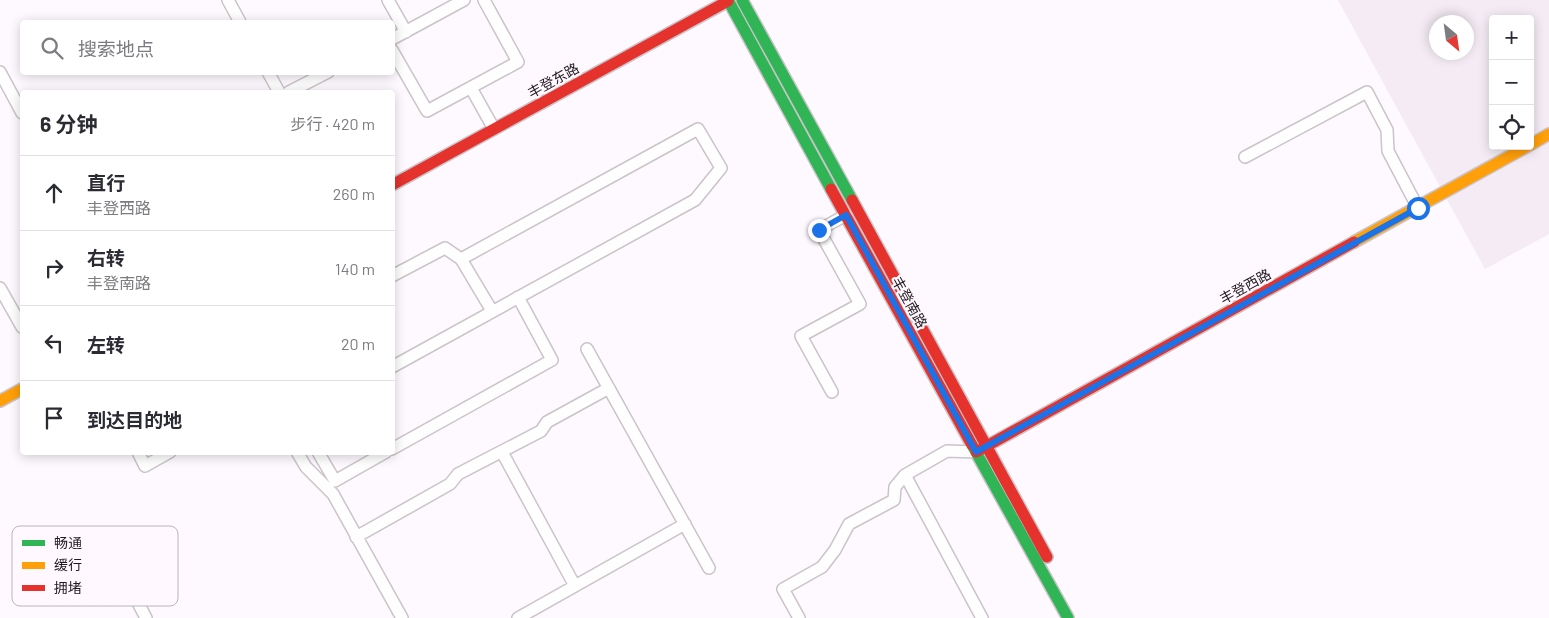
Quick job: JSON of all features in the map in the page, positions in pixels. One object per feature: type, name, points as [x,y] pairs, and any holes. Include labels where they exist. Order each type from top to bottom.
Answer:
[{"type":"street","points":[[228,0],[239,20]]},
{"type":"street","points":[[388,0],[406,32]]},
{"type":"street","points":[[395,55],[427,111],[518,62],[484,0]]},
{"type":"street","name":"丰登南路","points":[[742,0],[1080,618]]},
{"type":"street","points":[[395,38],[459,1]]},
{"type":"street","name":"丰登南路","points":[[728,1],[1068,618]]},
{"type":"street","name":"丰登东路","points":[[395,184],[728,1]]},
{"type":"street","points":[[0,72],[20,109]]},
{"type":"street","points":[[270,75],[278,90]]},
{"type":"street","points":[[293,90],[322,75]]},
{"type":"street","points":[[471,88],[494,129]]},
{"type":"street","points":[[1245,157],[1366,92],[1387,130],[1388,151],[1418,208]]},
{"type":"street","points":[[395,365],[695,200],[721,168],[698,129],[461,259]]},
{"type":"street","name":"丰登西路","points":[[1534,143],[1549,134]]},
{"type":"street","name":"丰登西路","points":[[976,452],[1522,150]]},
{"type":"street","points":[[832,392],[801,336],[860,304],[819,230],[846,215]]},
{"type":"street","points":[[395,274],[445,248],[461,259],[492,312]]},
{"type":"street","points":[[0,288],[20,323]]},
{"type":"street","points":[[395,447],[552,360],[518,297]]},
{"type":"street","points":[[588,349],[709,568]]},
{"type":"street","points":[[356,537],[450,484],[458,474],[540,431],[548,422],[609,388]]},
{"type":"street","points":[[0,401],[20,390]]},
{"type":"street","points":[[799,618],[783,589],[822,567],[835,550],[849,524],[894,500],[895,487],[905,475],[948,451],[976,452]]},
{"type":"street","points":[[502,452],[576,586]]},
{"type":"street","points":[[140,455],[145,466],[165,455]]},
{"type":"street","points":[[299,455],[306,467],[333,494],[402,618]]},
{"type":"street","points":[[320,455],[335,481],[381,455]]},
{"type":"street","points":[[905,475],[982,618]]},
{"type":"street","points":[[518,618],[685,524]]},
{"type":"street","points":[[140,606],[146,618]]},
{"type":"shaded area","points":[[1338,0],[1549,0],[1549,234],[1485,269]]},
{"type":"traffic: fast","points":[[728,0],[831,189]]},
{"type":"traffic: fast","points":[[742,0],[852,200]]},
{"type":"traffic: fast","points":[[972,445],[1068,618]]},
{"type":"traffic: slow","points":[[1534,143],[1549,134]]},
{"type":"traffic: slow","points":[[1354,242],[1521,150]]},
{"type":"traffic: slow","points":[[0,401],[20,390]]},
{"type":"traffic: jam","points":[[395,183],[728,1]]},
{"type":"traffic: jam","points":[[831,189],[972,445]]},
{"type":"traffic: jam","points":[[852,200],[1047,557]]},
{"type":"traffic: jam","points":[[976,452],[1354,242]]},
{"type":"route","points":[[819,230],[846,215],[976,452],[1418,208]]}]
